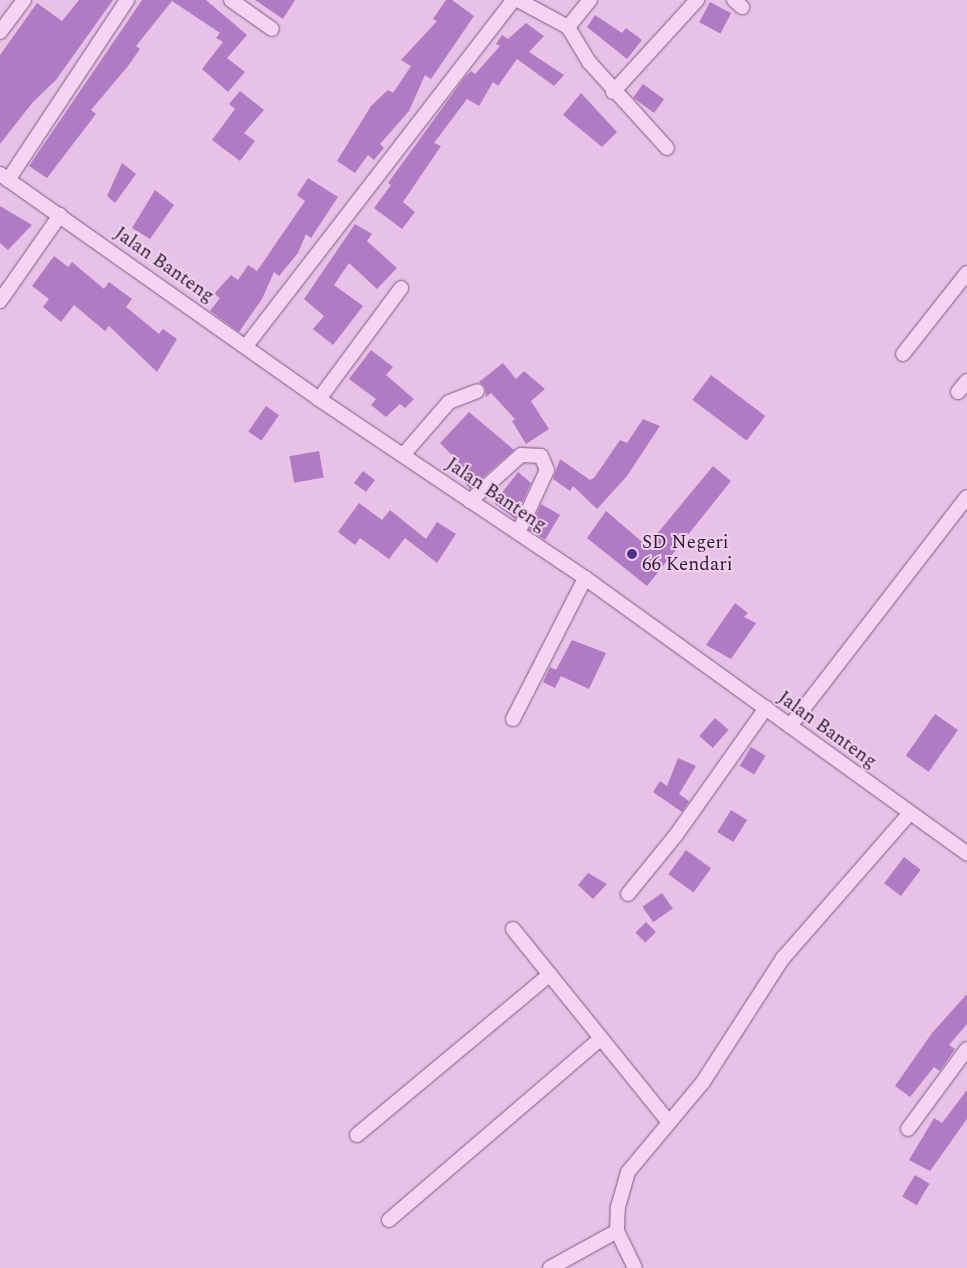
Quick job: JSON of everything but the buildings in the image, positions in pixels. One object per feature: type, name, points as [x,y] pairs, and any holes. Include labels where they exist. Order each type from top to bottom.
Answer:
[{"type":"street","points":[[0,32],[24,0]]},
{"type":"street","points":[[4,177],[127,0]]},
{"type":"street","points":[[246,346],[513,0]]},
{"type":"street","points":[[518,0],[568,27],[614,92],[668,148]]},
{"type":"street","points":[[568,27],[590,0]]},
{"type":"street","points":[[614,92],[697,0]]},
{"type":"street","points":[[233,1],[272,29]]},
{"type":"street","name":"Jalan Banteng","points":[[4,177],[246,346],[319,400],[585,578],[909,814],[967,854]]},
{"type":"street","points":[[0,301],[60,215]]},
{"type":"street","points":[[903,354],[967,273]]},
{"type":"street","points":[[319,400],[401,288]]},
{"type":"street","points":[[958,392],[967,381]]},
{"type":"street","points":[[403,455],[449,402],[477,391]]},
{"type":"street","points":[[470,501],[520,455],[541,456],[547,470],[518,533]]},
{"type":"street","points":[[790,726],[967,498]]},
{"type":"street","points":[[513,719],[585,578]]},
{"type":"street","points":[[628,894],[676,835],[766,708]]},
{"type":"street","points":[[635,1268],[617,1231],[618,1207],[628,1172],[703,1082],[783,958],[909,814]]},
{"type":"street","points":[[513,928],[669,1122]]},
{"type":"street","points":[[358,1135],[550,974]]},
{"type":"street","points":[[389,1220],[601,1038]]},
{"type":"street","points":[[908,1129],[967,1049]]},
{"type":"street","points":[[550,1268],[617,1231]]},
{"type":"place","name":"SD Negeri 66 Kendari","points":[[632,554]]}]
